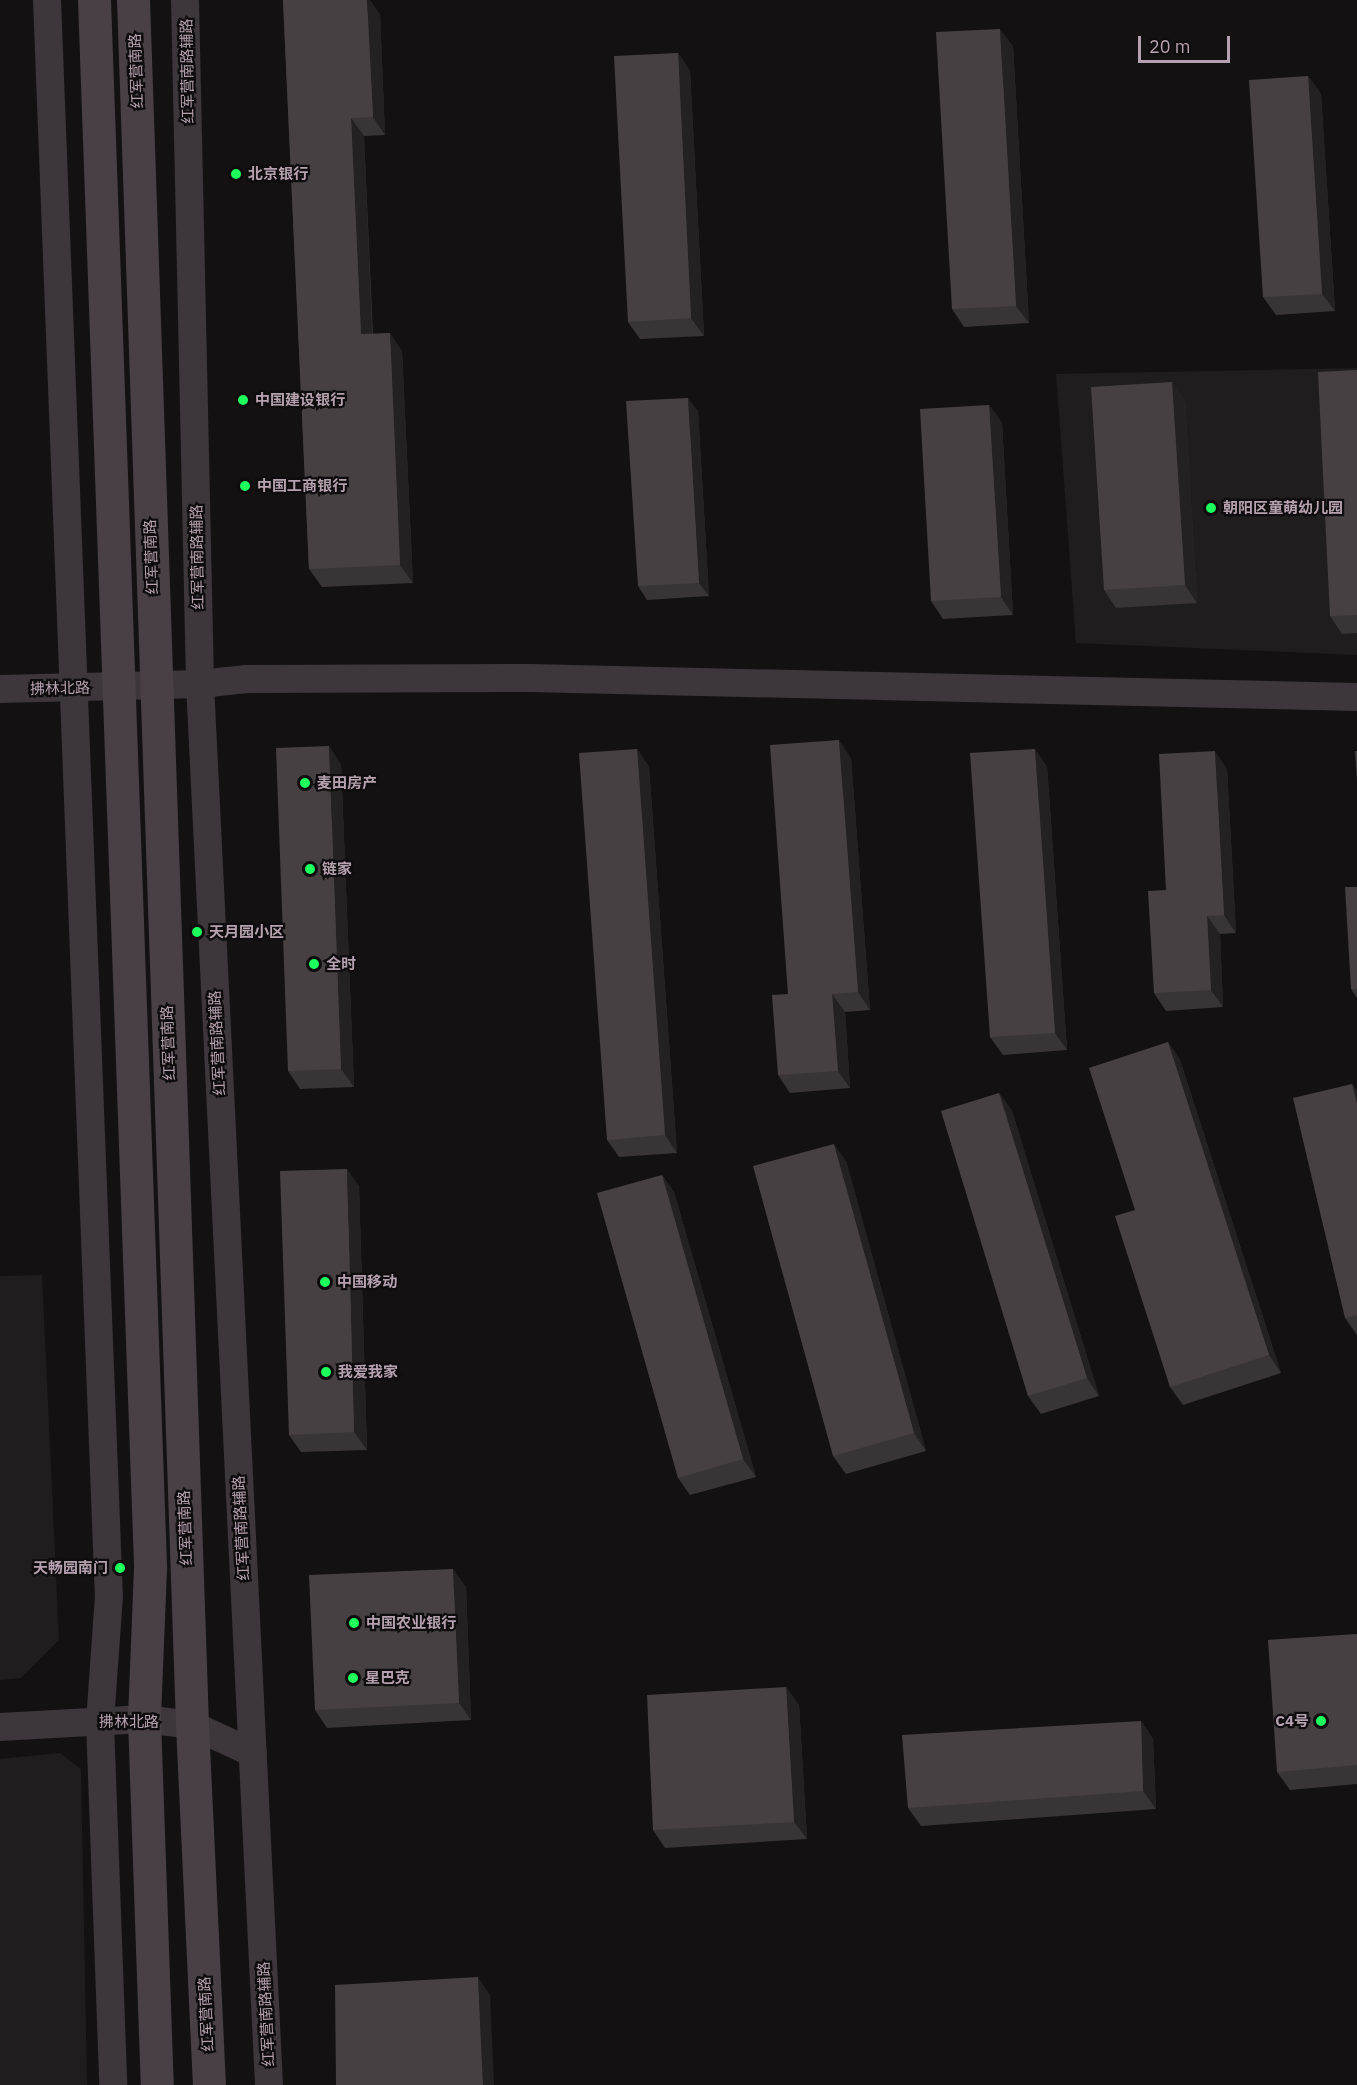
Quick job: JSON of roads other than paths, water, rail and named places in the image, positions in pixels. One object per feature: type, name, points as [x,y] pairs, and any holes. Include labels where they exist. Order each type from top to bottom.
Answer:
[{"type":"main road","points":[[94,0],[150,1568],[144,1719],[157,2085]]},
{"type":"main road","name":"红军营南路","points":[[133,0],[192,1725],[209,2085]]},
{"type":"street","points":[[47,0],[109,1596],[100,1722],[113,2085]]},
{"type":"street","name":"红军营南路辅路","points":[[185,0],[200,684],[269,2085]]},
{"type":"street","name":"拂林北路","points":[[0,689],[155,686],[247,679],[530,678],[1357,697]]},
{"type":"street","name":"拂林北路","points":[[0,1728],[144,1719],[192,1725],[253,1753]]},
{"type":"place","name":"北京银行","points":[[236,174]]},
{"type":"place","name":"中国建设银行","points":[[243,400]]},
{"type":"place","name":"中国工商银行","points":[[245,486]]},
{"type":"place","name":"朝阳区童萌幼儿园","points":[[1211,508]]},
{"type":"place","name":"麦田房产","points":[[305,783]]},
{"type":"place","name":"链家","points":[[310,869]]},
{"type":"place","name":"天月园小区","points":[[197,932]]},
{"type":"place","name":"全时","points":[[314,964]]},
{"type":"place","name":"中国移动","points":[[325,1282]]},
{"type":"place","name":"我爱我家","points":[[326,1372]]},
{"type":"place","name":"天畅园南门","points":[[120,1568]]},
{"type":"place","name":"中国农业银行","points":[[354,1623]]},
{"type":"place","name":"星巴克","points":[[353,1678]]},
{"type":"place","name":"C4号","points":[[1321,1721]]}]
